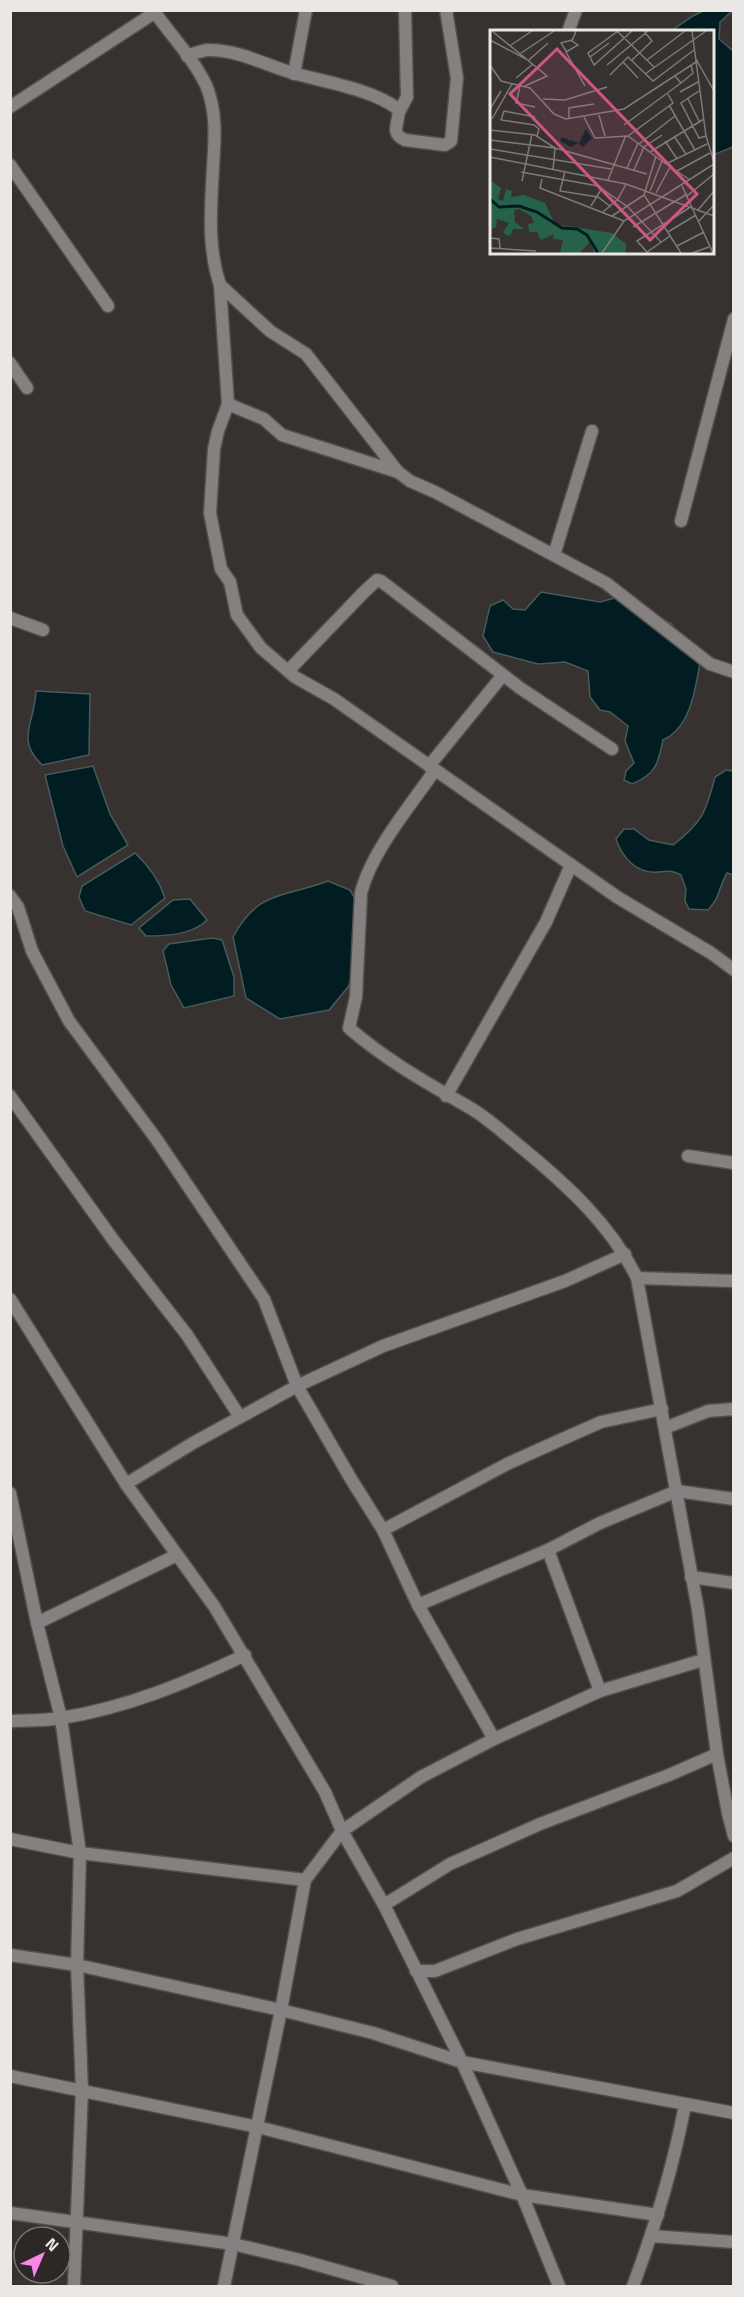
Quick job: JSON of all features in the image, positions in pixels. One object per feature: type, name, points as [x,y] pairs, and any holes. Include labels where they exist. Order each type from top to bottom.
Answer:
[{"type":"street","points":[[294,74],[306,10]]},
{"type":"street","points":[[405,10],[407,97],[399,112],[396,130],[399,137],[405,140],[445,145],[452,141],[457,78],[446,10]]},
{"type":"street","points":[[569,30],[576,10]]},
{"type":"street","points":[[10,107],[153,12],[206,85],[215,123],[211,247],[214,268],[220,285],[228,404],[218,431],[210,513],[221,569],[230,582],[237,615],[261,648],[288,671],[334,699],[617,897],[711,953],[734,970]]},
{"type":"street","points":[[186,56],[207,50],[254,58],[294,74],[341,85],[377,98],[394,106],[399,112]]},
{"type":"street","points":[[10,165],[108,306]]},
{"type":"street","points":[[220,285],[270,331],[306,354],[398,472],[410,481],[606,583],[710,664],[734,672]]},
{"type":"street","points":[[681,521],[734,319]]},
{"type":"street","points":[[10,363],[27,388]]},
{"type":"street","points":[[228,404],[264,419],[282,435],[398,472]]},
{"type":"street","points":[[554,555],[592,431]]},
{"type":"street","points":[[288,671],[377,580],[387,585],[503,675],[612,749]]},
{"type":"street","points":[[10,618],[43,630]]},
{"type":"street","points":[[503,675],[432,768],[365,879],[361,893],[356,997],[349,1026],[377,1051],[494,1125],[579,1199],[626,1254],[637,1278],[662,1409],[698,1610],[717,1754],[734,1836]]},
{"type":"street","points":[[446,1096],[546,922],[571,865]]},
{"type":"street","points":[[10,896],[18,907],[32,951],[69,1021],[158,1140],[264,1299],[297,1386],[383,1530],[418,1605],[494,1739]]},
{"type":"street","points":[[10,1096],[114,1241],[187,1335],[240,1417]]},
{"type":"street","points":[[687,1156],[734,1163]]},
{"type":"street","points":[[126,1484],[193,1443],[297,1386],[383,1346],[566,1281],[626,1254]]},
{"type":"street","points":[[637,1278],[734,1281]]},
{"type":"street","points":[[10,1299],[126,1484],[214,1606],[325,1792],[342,1832],[384,1905],[462,2062],[522,2195],[559,2286]]},
{"type":"street","points":[[383,1530],[507,1464],[584,1430],[623,1416],[662,1409]]},
{"type":"street","points":[[665,1428],[708,1411],[734,1409]]},
{"type":"street","points":[[418,1605],[548,1550],[600,1523],[677,1491],[734,1499]]},
{"type":"street","points":[[12,1500],[37,1623],[61,1718],[80,1853],[77,1965],[82,2090],[74,2286]]},
{"type":"street","points":[[548,1550],[600,1691]]},
{"type":"street","points":[[37,1623],[177,1555]]},
{"type":"street","points":[[691,1577],[734,1583]]},
{"type":"street","points":[[10,1721],[61,1718],[137,1701],[189,1682],[245,1655]]},
{"type":"street","points":[[224,2286],[258,2127],[305,1880],[342,1832],[421,1777],[494,1739],[600,1691],[703,1660]]},
{"type":"street","points":[[384,1905],[450,1864],[540,1824],[669,1775],[717,1754]]},
{"type":"street","points":[[10,1839],[80,1853],[305,1880]]},
{"type":"street","points":[[416,1971],[435,1971],[517,1939],[677,1891],[734,1858]]},
{"type":"street","points":[[10,1955],[77,1965],[281,2010],[374,2033],[462,2062],[734,2113]]},
{"type":"street","points":[[10,2076],[258,2127],[522,2195],[658,2215]]},
{"type":"street","points":[[633,2286],[675,2157],[685,2105]]},
{"type":"street","points":[[10,2214],[233,2244],[392,2286]]},
{"type":"street","points":[[651,2236],[734,2242]]},
{"type":"water","points":[[705,10],[732,11],[720,22],[719,39],[733,51],[733,147],[714,155],[714,30],[672,30]]},
{"type":"water","points":[[541,592],[600,602],[622,596],[672,624],[680,643],[702,652],[695,690],[687,714],[673,734],[663,740],[655,767],[646,776],[632,784],[624,780],[626,771],[634,763],[625,741],[628,726],[610,712],[600,710],[590,697],[588,671],[565,662],[538,664],[493,652],[483,636],[490,606],[503,600],[513,609],[525,610]]},
{"type":"water","points":[[36,691],[90,694],[89,755],[42,765],[34,756],[28,739],[28,730]]},
{"type":"water","points":[[93,766],[110,814],[128,845],[77,877],[63,846],[45,775]]},
{"type":"water","points":[[726,770],[733,771],[733,875],[727,873],[708,910],[689,909],[685,901],[686,889],[681,875],[670,871],[650,872],[637,867],[626,858],[616,839],[624,829],[634,829],[649,840],[673,845],[691,830],[702,816],[715,777]]},
{"type":"water","points":[[135,853],[153,874],[165,898],[131,925],[85,911],[79,897],[82,886]]},
{"type":"water","points":[[328,881],[350,890],[361,909],[360,956],[348,987],[329,1010],[280,1019],[246,998],[233,937],[242,922],[262,903]]},
{"type":"water","points":[[190,899],[207,920],[194,929],[179,934],[146,936],[139,928],[173,900]]},
{"type":"water","points":[[212,938],[222,940],[234,977],[234,996],[184,1008],[171,985],[163,951],[169,944]]}]
